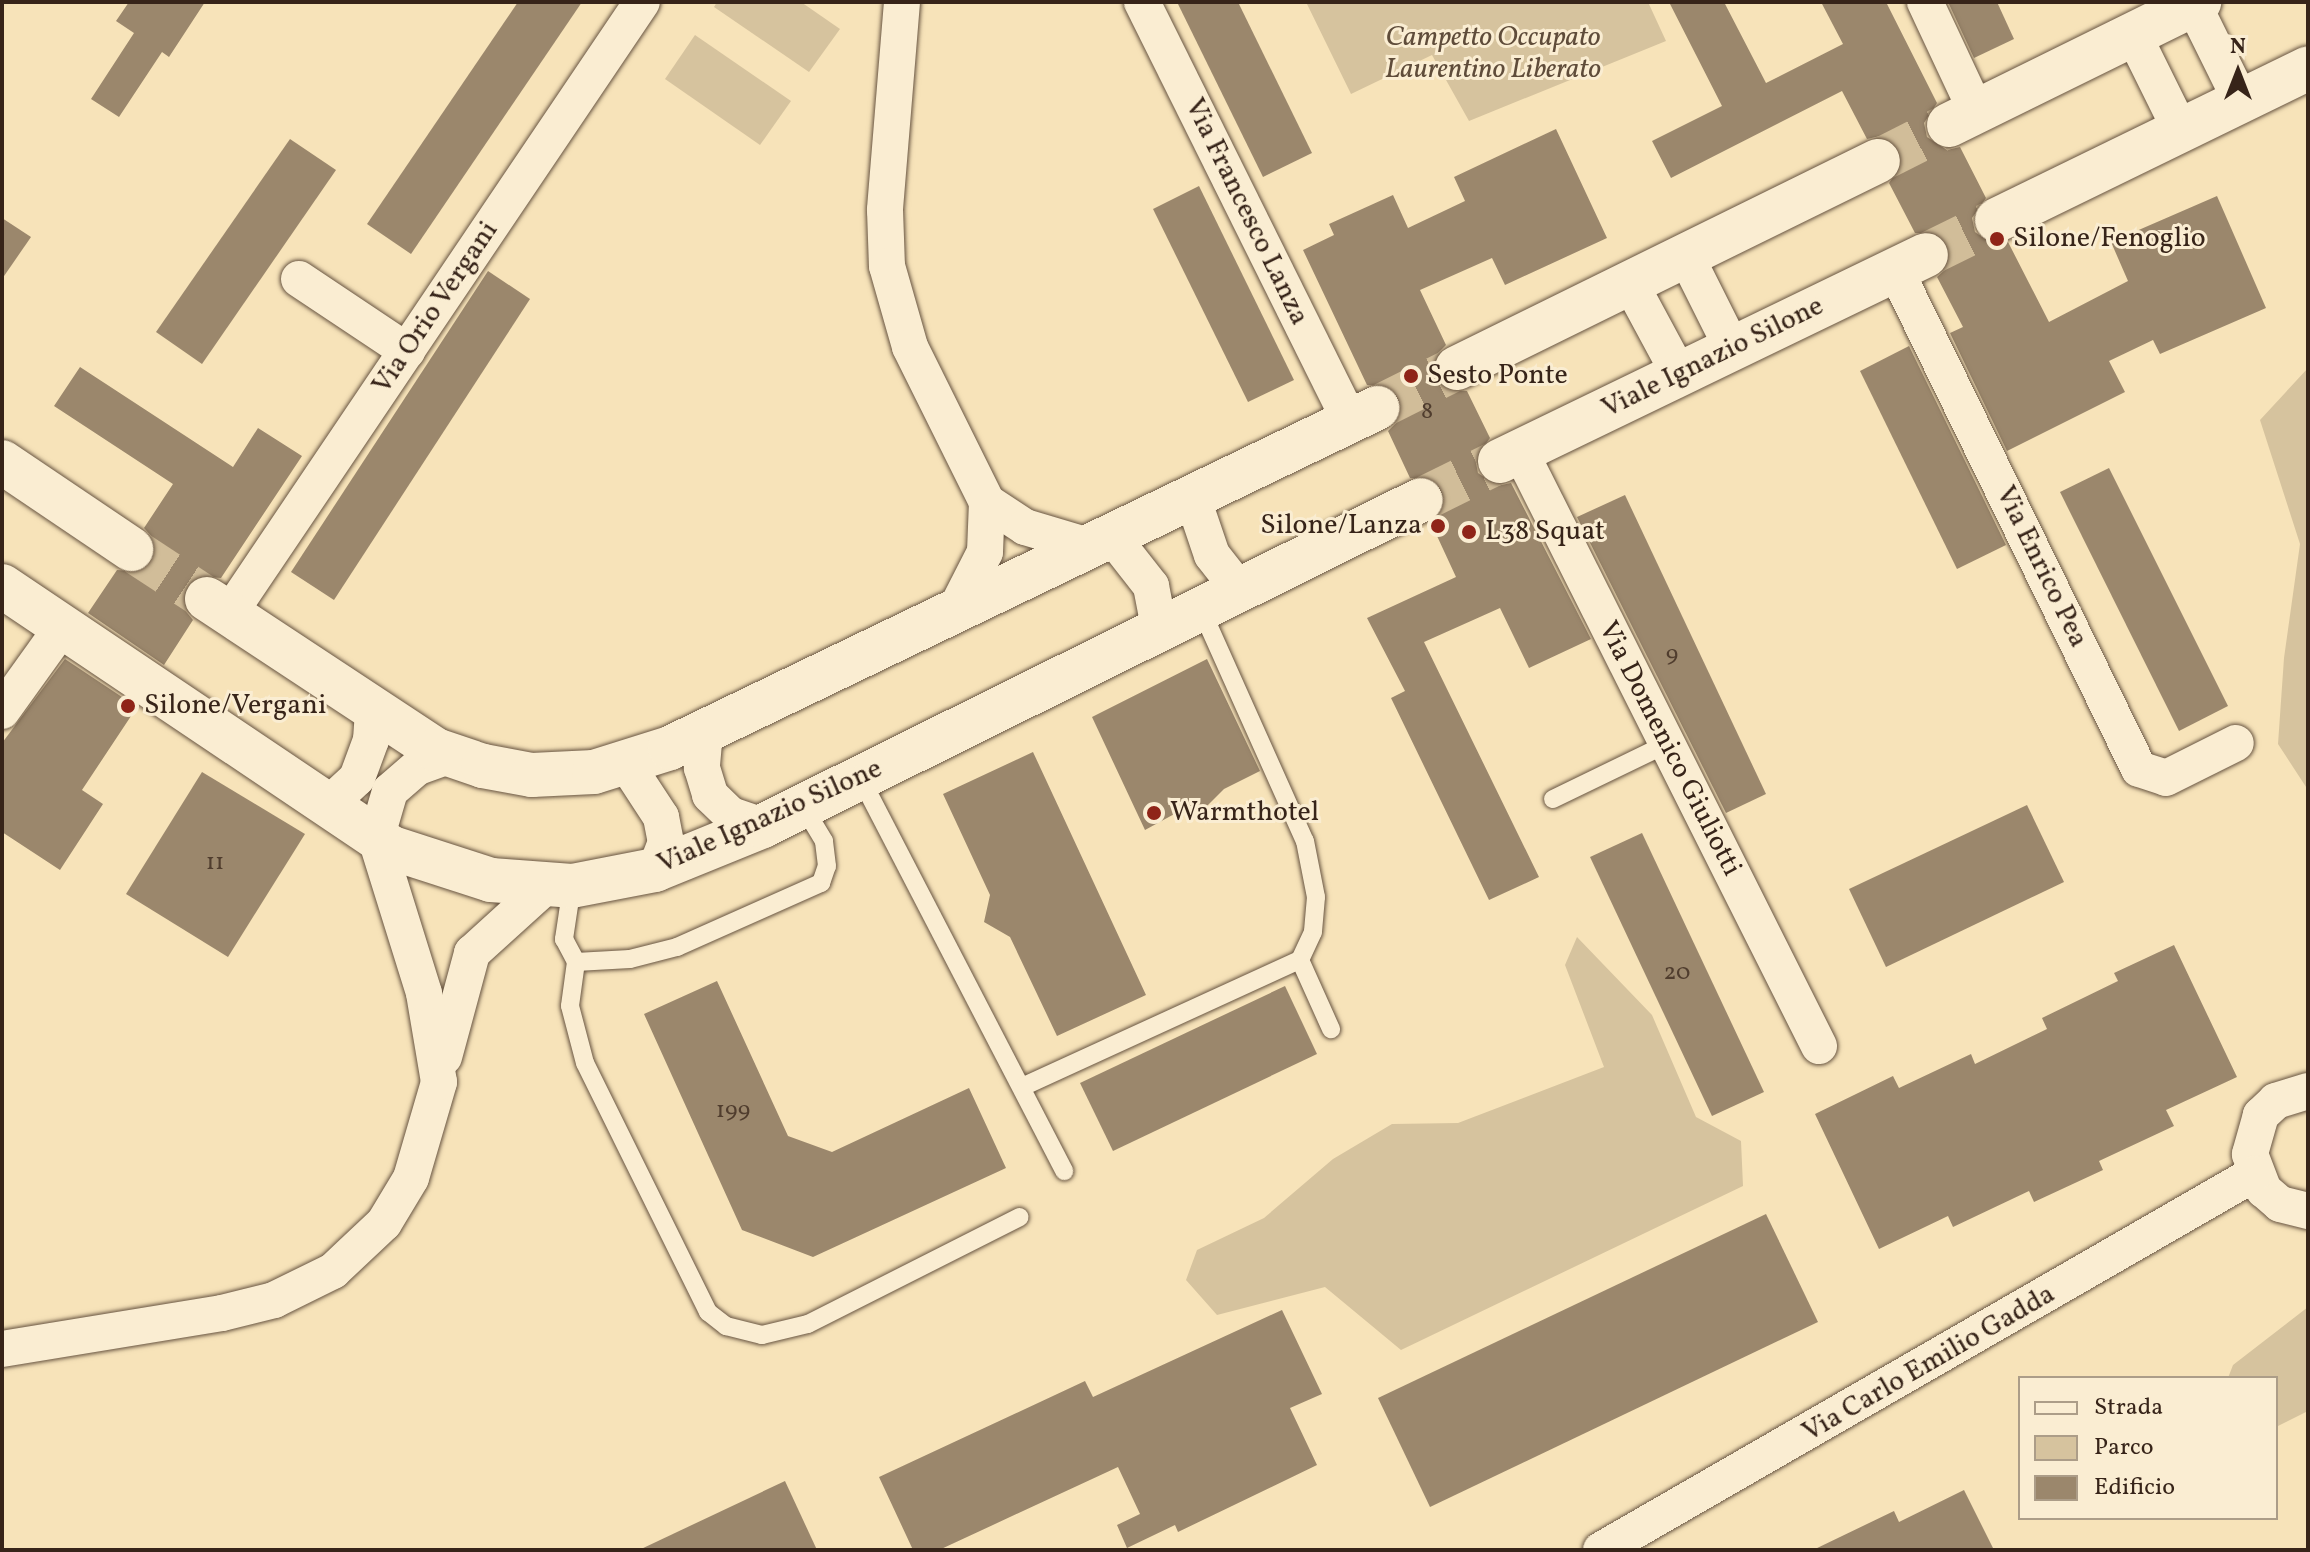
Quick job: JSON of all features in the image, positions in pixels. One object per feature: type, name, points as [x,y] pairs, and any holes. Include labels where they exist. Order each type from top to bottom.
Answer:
[{"type":"street","name":"Via Orio Vergani","points":[[218,607],[407,351],[642,2]]},
{"type":"street","points":[[902,2],[885,210],[887,266],[910,347],[987,502],[985,552],[956,609]]},
{"type":"street","name":"Via Francesco Lanza","points":[[1142,2],[1364,415]]},
{"type":"street","points":[[1925,2],[1962,118],[2196,3],[2241,101]]},
{"type":"street","points":[[2133,34],[2181,131]]},
{"type":"street","points":[[1997,220],[2308,68]]},
{"type":"street","points":[[1457,368],[1878,161]]},
{"type":"street","points":[[1685,254],[1732,348]]},
{"type":"street","name":"Viale Ignazio Silone","points":[[1510,456],[1910,262]]},
{"type":"street","name":"Via Enrico Pea","points":[[1910,262],[2139,769],[2166,778],[2236,743]]},
{"type":"street","points":[[299,279],[407,351]]},
{"type":"street","points":[[1629,281],[1679,374]]},
{"type":"street","points":[[218,607],[373,712],[449,756],[532,775],[572,775],[627,765],[705,731],[1364,415]]},
{"type":"street","name":"Via Domenico Giuliotti","points":[[1510,456],[1667,744],[1819,1046]]},
{"type":"street","points":[[2,462],[131,549]]},
{"type":"street","points":[[1193,499],[1212,555],[1219,597]]},
{"type":"street","name":"Viale Ignazio Silone","points":[[2,586],[376,839],[449,870],[559,886],[655,870],[763,826],[1219,597],[1421,500]]},
{"type":"street","points":[[987,502],[1025,527],[1098,540],[1151,586],[1159,627]]},
{"type":"street","points":[[2,711],[63,626]]},
{"type":"street","points":[[326,807],[357,778],[371,740],[373,712]]},
{"type":"street","points":[[705,731],[702,768],[710,795],[731,815],[763,826]]},
{"type":"street","points":[[439,1082],[424,993],[376,839],[390,791],[418,767],[449,756]]},
{"type":"street","points":[[627,765],[661,817],[666,842],[655,870]]},
{"type":"street","points":[[2,1349],[222,1313],[304,1289],[333,1271],[401,1201],[435,1109],[472,953],[559,886]]},
{"type":"street","points":[[2308,1091],[2276,1101],[2261,1115],[2250,1154],[2254,1174],[2280,1204],[2308,1211]]},
{"type":"street","name":"Via Carlo Emilio Gadda","points":[[1601,1550],[2254,1174]]},
{"type":"lane","points":[[1022,1087],[1300,960],[1313,932],[1316,897],[1305,841],[1219,597]]},
{"type":"lane","points":[[1553,799],[1667,744]]},
{"type":"lane","points":[[860,777],[1064,1171]]},
{"type":"lane","points":[[576,962],[630,959],[677,947],[821,883],[827,866],[824,841],[803,806]]},
{"type":"lane","points":[[559,886],[564,939],[576,962],[570,1006],[577,1044],[708,1312],[726,1326],[762,1335],[808,1324],[1020,1217]]},
{"type":"lane","points":[[1300,960],[1331,1029]]},
{"type":"green space","points":[[717,2],[801,2],[840,29],[809,72],[714,7]]},
{"type":"green space","name":"Campetto Occupato Laurentino Liberato","points":[[1306,2],[1648,2],[1666,41],[1469,121],[1432,55],[1351,94]]},
{"type":"green space","points":[[695,35],[791,101],[760,145],[665,79]]},
{"type":"green space","points":[[2308,368],[2308,790],[2278,744],[2284,658],[2300,544],[2260,420]]},
{"type":"green space","points":[[1577,937],[1652,1015],[1696,1117],[1741,1141],[1743,1186],[1401,1350],[1325,1287],[1217,1315],[1186,1280],[1197,1250],[1264,1218],[1333,1159],[1392,1124],[1458,1123],[1604,1067],[1565,965]]},
{"type":"green space","points":[[2308,1307],[2308,1411],[2278,1426],[2278,1376],[2229,1376],[2233,1365]]},
{"type":"building","points":[[129,2],[205,2],[169,57],[162,52],[119,117],[91,99],[134,33],[116,21]]},
{"type":"building","points":[[518,2],[582,2],[411,254],[367,224]]},
{"type":"building","points":[[1177,2],[1238,2],[1312,153],[1263,177]]},
{"type":"building","points":[[1669,2],[1724,2],[1766,83],[1843,44],[1821,2],[1886,2],[1937,103],[1924,123],[1927,137],[1947,150],[1960,147],[1986,198],[1972,218],[1975,232],[1994,245],[2008,242],[2049,322],[2128,281],[2111,242],[2217,196],[2266,308],[2160,354],[2153,340],[2109,361],[2125,392],[2007,451],[1950,333],[1963,327],[1937,277],[1947,268],[1949,245],[1939,234],[1915,233],[1889,183],[1903,163],[1900,149],[1880,136],[1867,139],[1842,91],[1671,178],[1652,141],[1722,106]]},
{"type":"building","points":[[1948,2],[1997,2],[2014,39],[1974,58]]},
{"type":"building","name":"Sesto Ponte","points":[[1556,129],[1607,238],[1505,285],[1492,258],[1420,290],[1446,345],[1436,355],[1434,378],[1444,389],[1467,391],[1490,438],[1475,458],[1478,473],[1497,486],[1511,483],[1591,639],[1529,668],[1500,608],[1424,642],[1539,877],[1489,900],[1391,698],[1405,691],[1367,618],[1456,577],[1431,523],[1442,513],[1444,490],[1434,479],[1410,478],[1388,431],[1398,421],[1400,398],[1390,387],[1367,385],[1303,250],[1334,235],[1329,224],[1393,195],[1408,228],[1465,201],[1454,177]]},
{"type":"building","points":[[290,139],[336,170],[202,364],[156,332]]},
{"type":"building","points":[[1199,186],[1294,380],[1248,402],[1153,209]]},
{"type":"building","points":[[2,218],[31,237],[2,279]]},
{"type":"building","points":[[488,271],[530,299],[334,600],[291,572]]},
{"type":"building","points":[[1909,346],[2006,545],[1957,569],[1860,371]]},
{"type":"building","points":[[80,367],[233,467],[258,428],[302,456],[221,578],[197,576],[186,586],[184,609],[193,620],[164,665],[88,613],[117,570],[141,572],[152,562],[154,539],[144,528],[173,484],[54,406]]},
{"type":"building","points":[[2109,468],[2228,706],[2179,731],[2060,492]]},
{"type":"building","points":[[1625,495],[1766,794],[1726,813],[1577,517]]},
{"type":"building","points":[[65,659],[137,707],[82,790],[103,804],[60,870],[2,832],[2,743]]},
{"type":"building","points":[[1207,659],[1260,771],[1224,789],[1207,806],[1178,812],[1145,830],[1092,717]]},
{"type":"building","points":[[1033,752],[1146,995],[1057,1036],[1010,937],[984,922],[990,895],[943,794]]},
{"type":"building","points":[[202,772],[305,834],[228,957],[126,894]]},
{"type":"building","points":[[2027,805],[2064,882],[1886,967],[1849,889]]},
{"type":"building","points":[[1642,833],[1764,1092],[1712,1116],[1590,857]]},
{"type":"building","points":[[2174,945],[2237,1077],[2166,1110],[2174,1126],[2099,1161],[2103,1170],[2034,1202],[2029,1191],[1953,1227],[1948,1216],[1879,1249],[1815,1114],[1893,1076],[1899,1088],[1971,1054],[1975,1064],[2047,1029],[2042,1018],[2118,981],[2114,973]]},
{"type":"building","points":[[717,981],[788,1136],[832,1152],[969,1088],[1006,1168],[813,1257],[742,1230],[644,1014]]},
{"type":"building","points":[[1285,986],[1317,1054],[1113,1151],[1080,1083]]},
{"type":"building","points":[[1766,1214],[1818,1322],[1430,1507],[1378,1398]]},
{"type":"building","points":[[1282,1310],[1322,1394],[1290,1408],[1317,1465],[1178,1532],[1175,1525],[1127,1548],[1117,1525],[1140,1514],[1118,1467],[939,1550],[913,1550],[879,1477],[1085,1381],[1093,1397]]},
{"type":"building","points":[[785,1481],[817,1550],[639,1550]]},
{"type":"building","points":[[1964,1490],[1994,1550],[1813,1550],[1894,1511],[1899,1522]]},
{"type":"tunnel","points":[[1878,161],[1949,125]]},
{"type":"tunnel","points":[[1926,255],[1997,220]]},
{"type":"tunnel","points":[[1377,408],[1457,368]]},
{"type":"tunnel","points":[[1421,500],[1500,461]]},
{"type":"tunnel","points":[[131,549],[207,599]]},
{"type":"place","name":"Silone/Fenoglio","points":[[1997,239]]},
{"type":"place","name":"Sesto Ponte","points":[[1411,376]]},
{"type":"place","name":"Silone/Lanza","points":[[1438,526]]},
{"type":"place","name":"L38 Squat","points":[[1469,532]]},
{"type":"place","name":"Silone/Vergani","points":[[128,706]]},
{"type":"place","name":"Warmthotel","points":[[1154,813]]}]
